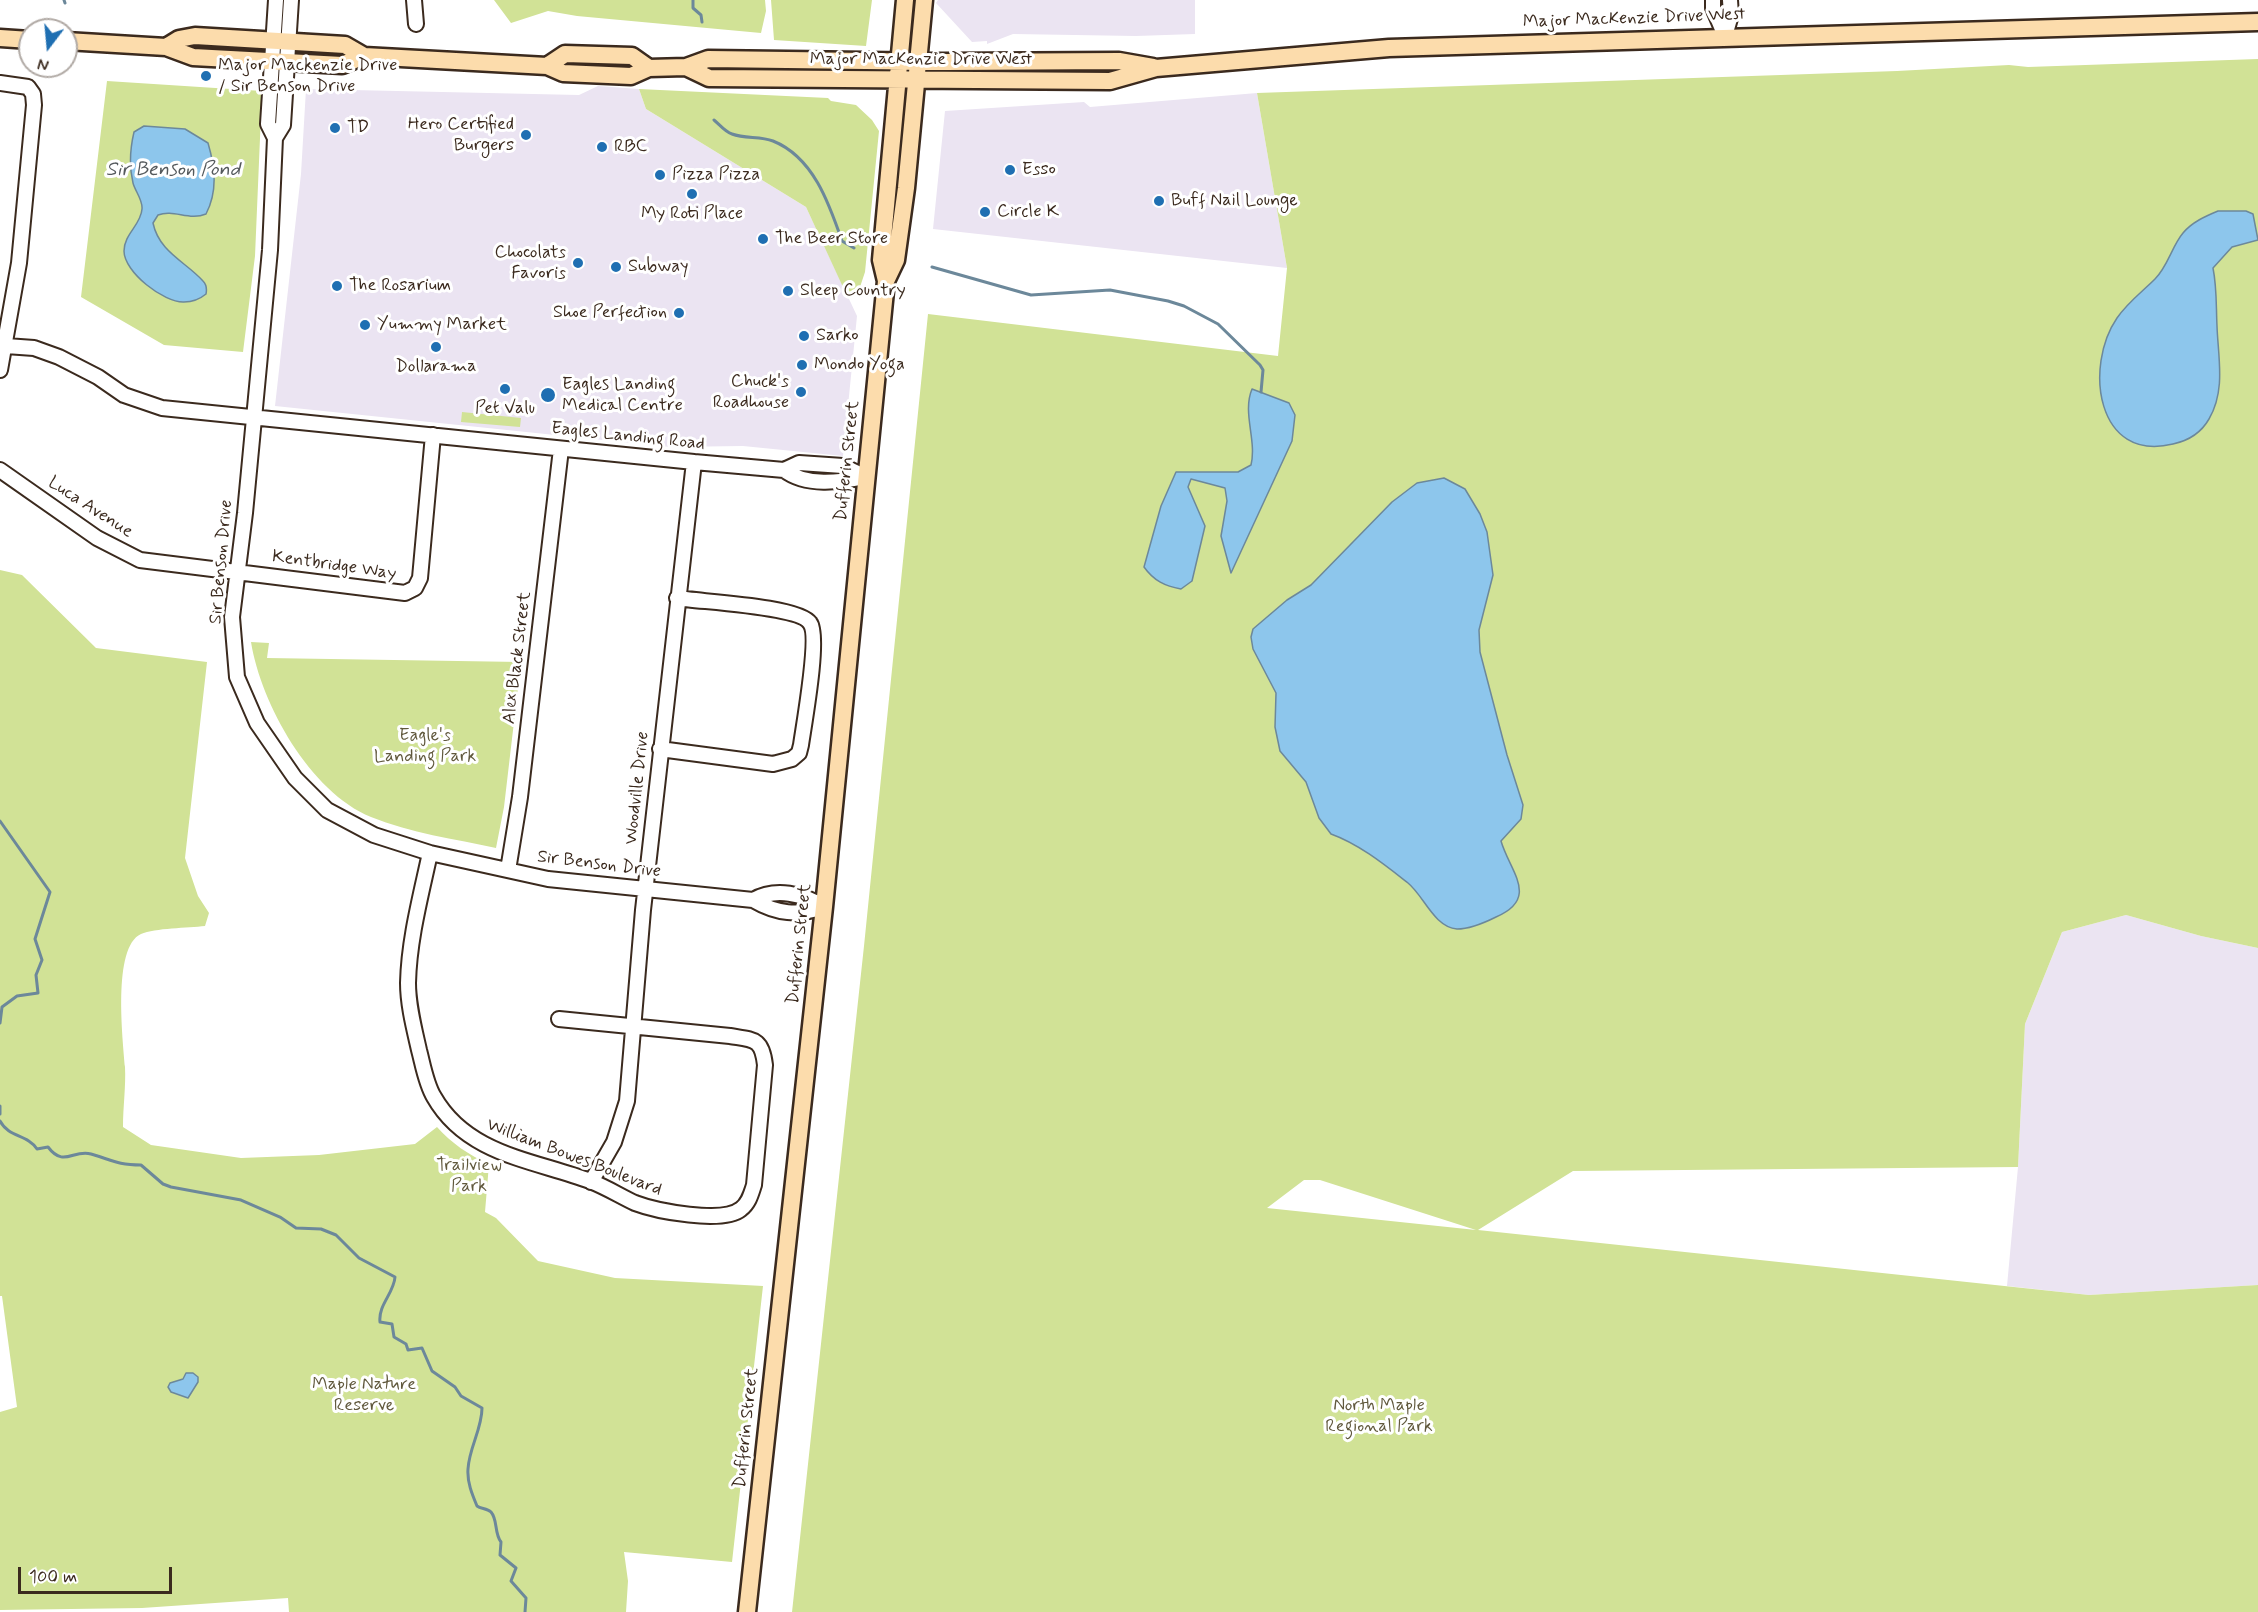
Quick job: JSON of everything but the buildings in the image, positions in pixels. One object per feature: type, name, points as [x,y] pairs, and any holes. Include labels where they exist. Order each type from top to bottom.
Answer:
[{"type":"main road","name":"Dufferin Street","points":[[747,1612],[824,907],[886,281],[881,260],[905,0]]},
{"type":"main road","name":"Dufferin Street","points":[[886,281],[896,260],[924,0]]},
{"type":"main road","name":"Major MacKenzie Drive West","points":[[78,43],[166,47],[179,54],[193,57],[342,65],[364,56],[547,66],[563,72],[632,76],[649,68],[686,68],[709,78],[1110,81],[1156,68],[1389,48],[1725,36],[2258,22]]},
{"type":"main road","name":"Major MacKenzie Drive West","points":[[166,47],[179,39],[195,36],[345,45],[364,56]]},
{"type":"main road","points":[[0,38],[18,39]]},
{"type":"main road","name":"Major MacKenzie Drive West","points":[[686,68],[708,58],[918,62],[1119,61],[1156,68]]},
{"type":"street","points":[[276,0],[280,42]]},
{"type":"street","points":[[280,42],[291,0]]},
{"type":"street","points":[[414,0],[416,24]]},
{"type":"street","points":[[1713,0],[1713,8],[1725,36]]},
{"type":"street","points":[[1725,36],[1731,15],[1730,0]]},
{"type":"street","name":"Sir Benson Drive","points":[[280,42],[268,124],[275,138],[270,250],[232,617],[237,677],[257,723],[295,778],[327,810],[374,835],[430,853],[548,879],[753,900],[766,893],[806,896],[824,907]]},
{"type":"street","points":[[0,83],[28,87],[33,94],[34,105],[19,264],[0,370]]},
{"type":"street","name":"Eagles Landing Road","points":[[6,345],[34,348],[59,357],[98,377],[123,395],[162,408],[784,470],[799,463],[843,466],[866,477]]},
{"type":"street","name":"Kentbridge Way","points":[[237,573],[400,594],[412,590],[420,578],[433,435]]},
{"type":"street","name":"Alex Black Street","points":[[508,870],[520,797],[561,449]]},
{"type":"street","name":"Woodville Drive","points":[[591,1182],[614,1142],[627,1101],[645,888],[694,462]]},
{"type":"street","name":"Luca Avenue","points":[[0,470],[97,538],[140,560],[237,573]]},
{"type":"street","points":[[660,749],[773,764],[792,759],[799,753],[801,745],[814,643],[812,625],[806,618],[786,610],[677,598]]},
{"type":"street","name":"William Bowes Boulevard","points":[[430,853],[411,948],[408,984],[412,1018],[424,1069],[434,1097],[457,1125],[481,1145],[591,1182],[636,1204],[693,1214],[726,1215],[741,1210],[748,1202],[754,1185],[765,1065],[764,1049],[758,1042],[730,1036],[634,1027]]},
{"type":"street","points":[[559,1019],[634,1027]]},
{"type":"shaded area","points":[[938,0],[1195,0],[1195,34],[1136,36],[1013,34],[987,44],[987,41],[972,42],[936,3]]},
{"type":"shaded area","points":[[598,86],[639,89],[646,109],[806,207],[857,316],[843,456],[743,446],[671,447],[275,406],[301,174],[306,89],[579,95]]},
{"type":"shaded area","points":[[1257,93],[1287,268],[933,229],[945,111],[1084,102],[1090,107]]},
{"type":"shaded area","points":[[2126,915],[2201,936],[2258,948],[2258,1285],[2089,1295],[2007,1286],[2018,1167],[2025,1024],[2062,932]]},
{"type":"green space","points":[[494,0],[765,0],[766,11],[761,33],[577,16],[548,11],[511,23]]},
{"type":"green space","points":[[771,0],[872,0],[866,46],[774,40]]},
{"type":"green space","name":"North Maple Regional Park","points":[[2258,59],[2258,948],[2201,936],[2126,915],[2062,932],[2025,1024],[2018,1167],[1573,1171],[1478,1230],[2089,1295],[2258,1285],[2258,1612],[792,1612],[864,946],[928,314],[1278,356],[1287,268],[1257,93],[1897,71],[2009,65],[2028,67]],"holes":[[[1304,1180],[1320,1180],[1476,1230],[1267,1208]]]},
{"type":"green space","points":[[107,81],[262,91],[255,256],[243,352],[164,345],[81,297]]},
{"type":"green space","points":[[639,89],[828,98],[831,101],[856,105],[872,120],[879,131],[865,272],[860,287],[848,298],[806,207],[646,109]]},
{"type":"green space","points":[[462,412],[521,418],[520,427],[461,422]]},
{"type":"green space","name":"Maple Nature Reserve","points":[[0,570],[22,575],[96,648],[207,662],[185,858],[198,896],[209,913],[205,926],[163,929],[141,934],[132,942],[126,956],[121,995],[125,1074],[123,1127],[151,1145],[241,1158],[319,1155],[415,1144],[437,1127],[461,1148],[489,1164],[485,1212],[496,1218],[538,1261],[615,1278],[763,1286],[732,1562],[624,1552],[628,1581],[626,1612],[289,1612],[288,1598],[142,1608],[0,1610],[0,1412],[17,1407],[2,1296],[0,1296]]},
{"type":"green space","name":"Eagle's Landing Park","points":[[251,642],[269,643],[267,658],[521,662],[504,807],[496,848],[386,823],[349,805],[328,788],[309,767],[277,718],[265,692]]},
{"type":"water","name":"Sir Benson Pond","points":[[144,126],[185,129],[208,143],[214,188],[206,214],[200,216],[170,213],[158,215],[153,223],[161,242],[205,284],[206,294],[193,301],[176,301],[156,292],[138,277],[126,259],[125,245],[129,234],[139,220],[142,209],[132,177],[132,145],[134,132]]},
{"type":"water","points":[[2218,211],[2246,211],[2253,214],[2258,240],[2232,247],[2213,268],[2220,373],[2218,397],[2209,419],[2193,436],[2173,444],[2147,446],[2127,439],[2113,425],[2104,406],[2100,384],[2101,361],[2107,338],[2121,312],[2159,274],[2183,233],[2204,217]]},
{"type":"water","points":[[1252,389],[1289,403],[1295,415],[1292,441],[1231,573],[1221,536],[1227,501],[1225,488],[1191,479],[1188,487],[1205,526],[1192,581],[1181,589],[1165,584],[1152,576],[1144,567],[1161,506],[1176,472],[1238,472],[1251,465],[1252,446],[1248,407]]},
{"type":"water","points":[[1444,478],[1465,489],[1480,514],[1487,532],[1493,575],[1479,630],[1480,652],[1507,755],[1523,805],[1521,819],[1501,841],[1518,883],[1517,901],[1509,910],[1492,919],[1462,929],[1449,927],[1442,923],[1408,883],[1362,849],[1331,834],[1319,818],[1306,782],[1280,751],[1275,727],[1276,693],[1253,649],[1251,637],[1253,629],[1287,600],[1311,585],[1392,502],[1417,483]]},
{"type":"water","points":[[186,1373],[193,1373],[198,1377],[198,1382],[188,1398],[171,1392],[168,1387],[170,1383],[183,1379]]},
{"type":"waterway","points":[[693,0],[693,8],[701,15],[702,22]]},
{"type":"waterway","points":[[714,120],[729,133],[773,141],[787,148],[799,158],[818,183],[842,241],[854,248]]},
{"type":"waterway","points":[[932,267],[1031,295],[1110,290],[1184,306],[1218,324],[1260,365],[1263,370],[1261,392]]},
{"type":"waterway","points":[[0,821],[50,892],[35,939],[42,960],[36,975],[38,993],[17,996],[2,1007],[0,1023]]},
{"type":"waterway","points":[[0,1106],[0,1114]]},
{"type":"waterway","points":[[0,1121],[8,1130],[33,1144],[37,1149],[48,1147],[54,1153],[64,1157],[85,1153],[120,1163],[141,1165],[163,1184],[171,1187],[241,1200],[280,1217],[296,1228],[321,1229],[336,1235],[359,1258],[395,1277],[381,1310],[380,1322],[392,1324],[394,1337],[406,1344],[408,1350],[422,1348],[432,1371],[455,1387],[461,1396],[482,1408],[469,1461],[469,1483],[477,1506],[493,1515],[497,1535],[501,1542],[500,1555],[516,1568],[511,1581],[526,1598],[525,1612]]},
{"type":"place","name":"Major Mackenzie Drive / Sir Benson Drive","points":[[206,76]]},
{"type":"place","name":"TD","points":[[335,128]]},
{"type":"place","name":"Hero Certified Burgers","points":[[526,135]]},
{"type":"place","name":"RBC","points":[[602,147]]},
{"type":"place","name":"Esso","points":[[1010,170]]},
{"type":"place","name":"Pizza Pizza","points":[[660,175]]},
{"type":"place","name":"My Roti Place","points":[[692,194]]},
{"type":"place","name":"Buff Nail Lounge","points":[[1159,201]]},
{"type":"place","name":"Circle K","points":[[985,212]]},
{"type":"place","name":"The Beer Store","points":[[763,239]]},
{"type":"place","name":"Chocolats Favoris","points":[[578,263]]},
{"type":"place","name":"Subway","points":[[616,267]]},
{"type":"place","name":"The Rosarium","points":[[337,286]]},
{"type":"place","name":"Sleep Country","points":[[788,291]]},
{"type":"place","name":"Shoe Perfection","points":[[679,313]]},
{"type":"place","name":"Yummy Market","points":[[365,325]]},
{"type":"place","name":"Sarko","points":[[804,336]]},
{"type":"place","name":"Dollarama","points":[[436,347]]},
{"type":"place","name":"Mondo Yoga","points":[[802,365]]},
{"type":"place","name":"Pet Valu","points":[[505,389]]},
{"type":"place","name":"Chuck's Roadhouse","points":[[801,392]]},
{"type":"place","name":"Eagles Landing Medical Centre","points":[[548,395]]},
{"type":"park label","name":"Trailview Park","points":[[469,1176]]}]
